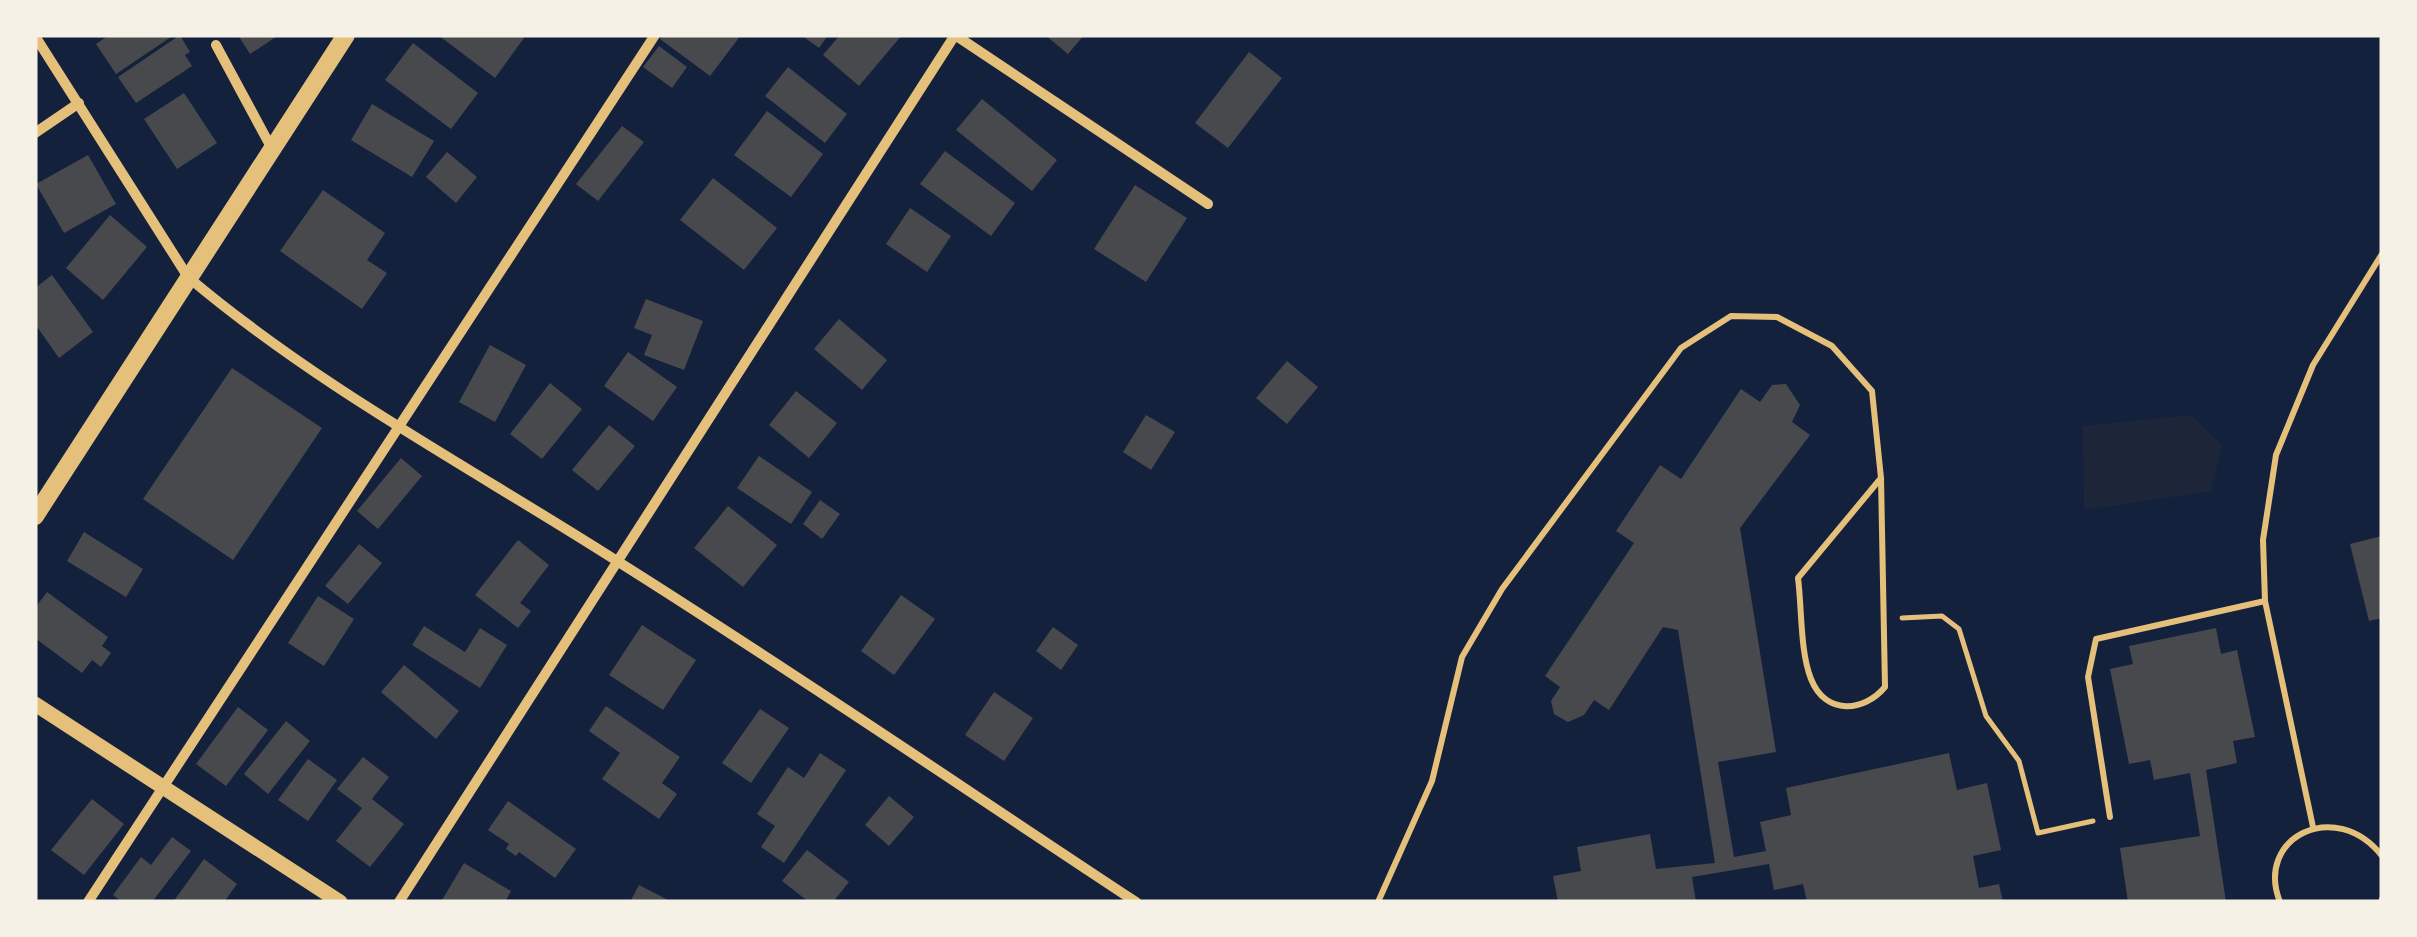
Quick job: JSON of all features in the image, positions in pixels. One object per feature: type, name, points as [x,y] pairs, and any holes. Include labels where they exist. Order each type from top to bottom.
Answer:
[{"type":"main road","points":[[35,516],[346,35]]},
{"type":"street","points":[[88,902],[160,786],[656,35]]},
{"type":"street","points":[[399,902],[955,35],[1208,204]]},
{"type":"street","points":[[35,36],[188,277],[220,304],[398,424],[619,562],[1136,902]]},
{"type":"street","points":[[216,45],[272,150]]},
{"type":"street","points":[[35,133],[79,103]]},
{"type":"street","points":[[35,704],[340,902]]},
{"type":"lane","points":[[2312,827],[2265,601],[2263,540],[2276,455],[2312,365],[2382,254]]},
{"type":"lane","points":[[1378,902],[1432,781],[1462,657],[1502,588],[1681,348],[1731,316],[1777,317],[1832,346],[1872,392],[1882,478],[1885,686],[1872,702],[1849,709],[1827,700],[1811,680],[1798,578],[1882,478]]},
{"type":"lane","points":[[2110,817],[2088,677],[2096,640],[2265,601]]},
{"type":"lane","points":[[2280,902],[2274,878],[2281,855],[2312,827],[2334,824],[2354,832],[2382,856]]},
{"type":"path","points":[[1884,618],[1942,616],[1959,629],[1986,716],[2019,762],[2038,833],[2110,817]]},
{"type":"shaded area","points":[[2191,415],[2222,446],[2211,491],[2084,510],[2083,426]]},
{"type":"building","points":[[109,35],[174,35],[116,74],[96,44]]},
{"type":"building","points":[[180,35],[190,52],[185,55],[192,66],[136,103],[118,77]]},
{"type":"building","points":[[238,35],[279,35],[250,54]]},
{"type":"building","points":[[438,35],[520,35],[524,38],[495,78]]},
{"type":"building","points":[[663,35],[741,35],[710,76],[660,39]]},
{"type":"building","points":[[801,35],[828,35],[819,48]]},
{"type":"building","points":[[840,35],[902,35],[859,86],[823,55]]},
{"type":"building","points":[[1045,35],[1084,35],[1068,54]]},
{"type":"building","points":[[413,43],[478,93],[451,129],[385,80]]},
{"type":"building","points":[[659,46],[687,67],[672,88],[643,67]]},
{"type":"building","points":[[1249,52],[1282,78],[1228,148],[1195,123]]},
{"type":"building","points":[[788,67],[847,114],[825,143],[765,96]]},
{"type":"building","points":[[184,93],[217,143],[177,169],[144,119]]},
{"type":"building","points":[[982,99],[1057,160],[1032,191],[956,130]]},
{"type":"building","points":[[372,104],[434,141],[412,177],[351,140]]},
{"type":"building","points":[[767,111],[823,154],[791,197],[734,155]]},
{"type":"building","points":[[622,126],[644,142],[598,201],[576,184]]},
{"type":"building","points":[[945,151],[1015,203],[991,236],[920,184]]},
{"type":"building","points":[[447,152],[477,177],[456,203],[426,177]]},
{"type":"building","points":[[88,155],[116,204],[64,233],[36,184]]},
{"type":"building","points":[[713,178],[777,228],[744,270],[680,220]]},
{"type":"building","points":[[1135,185],[1187,218],[1146,282],[1094,249]]},
{"type":"building","points":[[323,190],[385,233],[367,260],[387,273],[362,309],[280,251]]},
{"type":"building","points":[[910,208],[951,236],[927,272],[886,244]]},
{"type":"building","points":[[110,215],[147,247],[103,300],[66,268]]},
{"type":"building","points":[[52,275],[93,332],[59,358],[35,324],[35,288]]},
{"type":"building","points":[[646,299],[703,321],[684,370],[644,355],[652,335],[634,328]]},
{"type":"building","points":[[839,319],[887,360],[862,390],[814,349]]},
{"type":"building","points":[[490,345],[526,365],[495,422],[459,402]]},
{"type":"building","points":[[628,352],[677,387],[653,421],[604,386]]},
{"type":"building","points":[[1287,361],[1318,387],[1287,424],[1256,398]]},
{"type":"building","points":[[232,368],[322,428],[233,560],[143,499]]},
{"type":"building","points":[[550,383],[582,409],[542,459],[510,434]]},
{"type":"building","points":[[1786,384],[1800,405],[1792,422],[1810,435],[1740,528],[1776,752],[1718,762],[1734,857],[1766,851],[1760,822],[1791,815],[1786,788],[1949,753],[1957,790],[1987,783],[2001,850],[1973,856],[1979,888],[1999,884],[2003,902],[1807,902],[1803,884],[1774,890],[1769,864],[1692,877],[1696,902],[1558,902],[1553,876],[1581,871],[1577,847],[1650,834],[1656,869],[1715,863],[1678,630],[1663,627],[1609,710],[1594,700],[1584,715],[1568,722],[1554,714],[1551,701],[1560,687],[1545,676],[1634,543],[1616,531],[1660,465],[1681,479],[1741,389],[1760,402],[1772,385]]},
{"type":"building","points":[[796,391],[837,423],[809,458],[769,425]]},
{"type":"building","points":[[1146,415],[1175,432],[1151,470],[1123,452]]},
{"type":"building","points":[[609,425],[635,446],[598,491],[572,470]]},
{"type":"building","points":[[759,456],[812,492],[791,524],[737,488]]},
{"type":"building","points":[[401,458],[422,476],[378,529],[357,511]]},
{"type":"building","points":[[820,500],[840,514],[822,539],[803,524]]},
{"type":"building","points":[[728,506],[777,545],[743,587],[694,548]]},
{"type":"building","points":[[84,532],[143,569],[126,597],[67,561]]},
{"type":"building","points":[[2382,536],[2382,618],[2369,621],[2350,544]]},
{"type":"building","points":[[518,540],[549,565],[520,603],[531,611],[518,628],[475,595]]},
{"type":"building","points":[[359,544],[382,563],[348,604],[325,586]]},
{"type":"building","points":[[47,592],[108,637],[102,646],[111,653],[101,667],[92,660],[82,673],[35,638],[35,608]]},
{"type":"building","points":[[901,595],[935,619],[894,675],[861,651]]},
{"type":"building","points":[[318,596],[354,619],[324,666],[288,643]]},
{"type":"building","points":[[642,625],[696,660],[663,710],[609,675]]},
{"type":"building","points":[[424,626],[465,652],[480,628],[507,645],[480,688],[412,645]]},
{"type":"building","points":[[1053,627],[1078,645],[1061,670],[1036,651]]},
{"type":"building","points":[[2216,628],[2221,654],[2237,650],[2255,737],[2233,741],[2237,763],[2206,770],[2226,902],[2128,902],[2120,848],[2200,836],[2190,773],[2154,780],[2150,760],[2129,764],[2110,669],[2133,664],[2129,646]]},
{"type":"building","points":[[404,665],[459,711],[436,739],[381,692]]},
{"type":"building","points":[[994,692],[1033,718],[1004,761],[965,735]]},
{"type":"building","points":[[606,706],[680,757],[662,783],[677,794],[659,819],[602,779],[620,753],[589,731]]},
{"type":"building","points":[[238,707],[268,730],[226,786],[196,764]]},
{"type":"building","points":[[760,709],[789,728],[751,783],[722,763]]},
{"type":"building","points":[[286,721],[310,741],[268,794],[244,774]]},
{"type":"building","points":[[820,753],[846,770],[784,863],[761,847],[775,826],[757,814],[788,767],[804,778]]},
{"type":"building","points":[[363,757],[389,777],[372,799],[404,824],[370,867],[336,841],[362,808],[337,789]]},
{"type":"building","points":[[308,759],[337,780],[308,821],[278,800]]},
{"type":"building","points":[[889,796],[914,817],[889,846],[865,825]]},
{"type":"building","points":[[92,799],[124,824],[84,875],[51,850]]},
{"type":"building","points":[[508,801],[576,849],[555,878],[519,852],[516,856],[506,849],[509,844],[488,830]]},
{"type":"building","points":[[172,837],[191,851],[152,902],[122,902],[113,895],[141,857],[151,865]]},
{"type":"building","points":[[807,850],[849,882],[833,902],[809,902],[782,881]]},
{"type":"building","points":[[204,859],[237,884],[224,902],[173,902]]},
{"type":"building","points":[[464,863],[511,891],[505,902],[441,902]]},
{"type":"building","points":[[639,885],[672,902],[630,902]]}]
